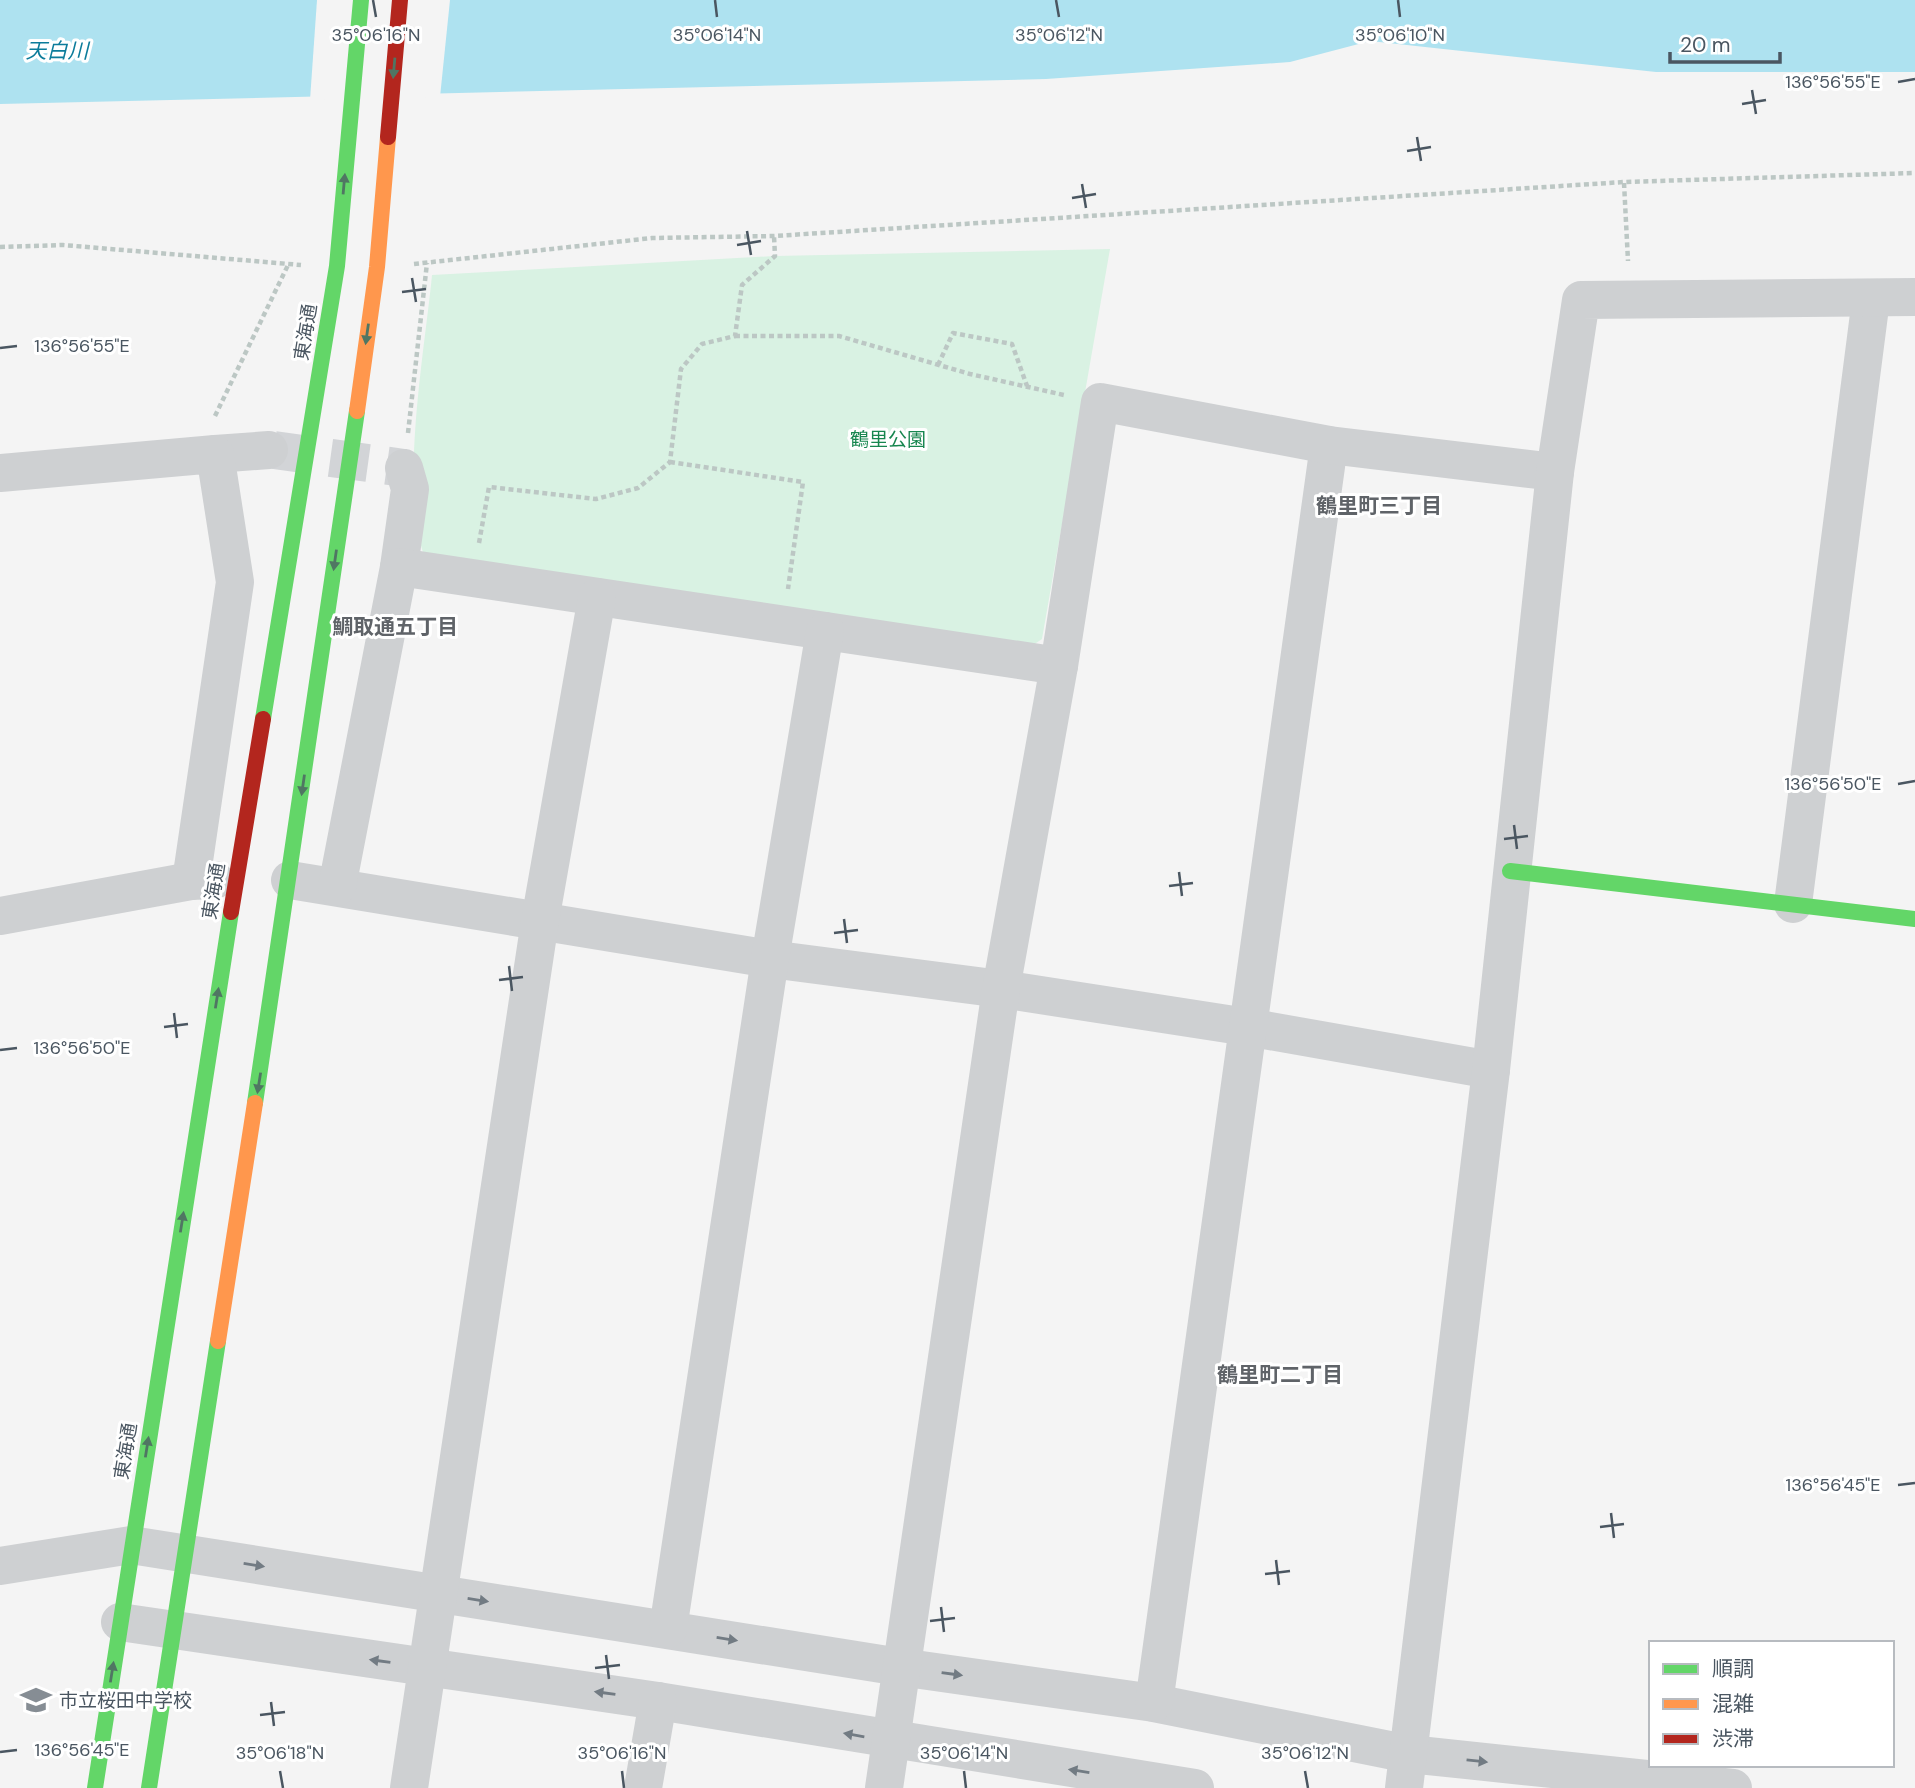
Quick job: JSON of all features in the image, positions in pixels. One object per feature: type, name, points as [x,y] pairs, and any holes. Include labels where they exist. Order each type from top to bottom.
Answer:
[{"type":"main road","name":"東海通","points":[[95,1788],[236,880],[337,259],[361,0]]},
{"type":"main road","points":[[149,1788],[290,880],[377,260],[400,0]]},
{"type":"main road","points":[[1510,871],[1915,919]]},
{"type":"street","points":[[1407,1771],[1491,1070],[1510,871],[1555,472],[1581,300],[1915,298]]},
{"type":"street","points":[[1793,904],[1871,299]]},
{"type":"street","points":[[884,1788],[1001,989],[1059,666],[1100,402],[1329,445],[1555,472]]},
{"type":"street","points":[[1154,1703],[1329,445]]},
{"type":"street","points":[[0,473],[269,450]]},
{"type":"street","points":[[191,881],[234,582],[215,454]]},
{"type":"street","points":[[337,887],[399,567],[410,489],[404,468]]},
{"type":"street","points":[[399,567],[1059,666]]},
{"type":"street","points":[[409,1788],[540,921],[597,597]]},
{"type":"street","points":[[668,1629],[770,959],[825,631]]},
{"type":"street","points":[[0,916],[191,881],[236,880]]},
{"type":"street","points":[[290,880],[770,959],[1001,989],[1247,1027],[1491,1070]]},
{"type":"street","points":[[0,1566],[131,1545],[900,1667],[1154,1703],[1407,1771],[1734,1788]]},
{"type":"street","points":[[120,1622],[658,1701],[1143,1784],[1195,1788]]},
{"type":"street","points":[[643,1788],[658,1701]]},
{"type":"path","points":[[377,260],[427,263],[652,238],[774,236],[1624,182],[1915,173]]},
{"type":"path","points":[[1624,182],[1628,275]]},
{"type":"path","points":[[735,336],[742,285],[775,256],[774,236]]},
{"type":"path","points":[[0,247],[63,245],[289,263],[337,259]]},
{"type":"path","points":[[215,454],[211,425],[289,263]]},
{"type":"path","points":[[413,390],[427,263]]},
{"type":"path","points":[[937,365],[953,333],[1012,344],[1027,387]]},
{"type":"path","points":[[474,578],[489,488],[596,499],[638,488],[670,461],[681,369],[702,344],[735,336],[839,336],[937,365],[1100,402]]},
{"type":"path","points":[[670,461],[803,482],[783,624]]},
{"type":"green space","name":"鶴里公園","points":[[1110,249],[1042,639],[1027,649],[426,560],[418,532],[414,461],[432,275],[775,256]]},
{"type":"water","name":"天白川","points":[[0,0],[1915,0],[1915,72],[1656,72],[1370,41],[1290,62],[1046,79],[0,104]]},
{"type":"pier","points":[[317,0],[450,0],[440,97],[310,100]]},
{"type":"tunnel","points":[[274,450],[404,468]]},
{"type":"traffic: fast","points":[[263,719],[337,266],[361,0]]},
{"type":"traffic: fast","points":[[255,1103],[357,411]]},
{"type":"traffic: fast","points":[[1510,871],[1915,919]]},
{"type":"traffic: fast","points":[[95,1788],[231,912]]},
{"type":"traffic: fast","points":[[149,1788],[218,1341]]},
{"type":"traffic: slow","points":[[357,411],[377,267],[388,137]]},
{"type":"traffic: slow","points":[[218,1341],[255,1103]]},
{"type":"traffic: jam","points":[[388,137],[400,0]]},
{"type":"traffic: jam","points":[[231,912],[263,719]]},
{"type":"place","name":"市立桜田中学校","points":[[36,1700]]},
{"type":"district","name":"鶴里町三丁目","points":[[1379,506]]},
{"type":"district","name":"鯛取通五丁目","points":[[395,627]]},
{"type":"district","name":"鶴里町二丁目","points":[[1280,1375]]}]
